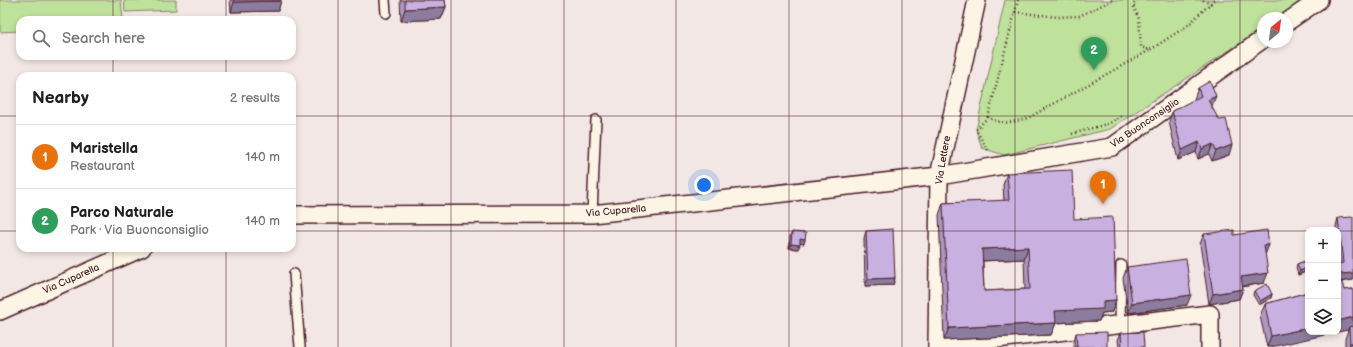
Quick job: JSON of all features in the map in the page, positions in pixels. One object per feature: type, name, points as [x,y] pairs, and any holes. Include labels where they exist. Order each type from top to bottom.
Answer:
[{"type":"street","name":"Via Lettere","points":[[937,347],[938,176],[977,0]]},
{"type":"street","points":[[1293,18],[1319,0]]},
{"type":"street","name":"Via Buonconsiglio","points":[[938,176],[1112,147],[1257,43]]},
{"type":"street","name":"Via Cuparella","points":[[296,215],[592,214],[938,176]]},
{"type":"street","name":"Via Cuparella","points":[[0,311],[133,252]]},
{"type":"street","points":[[937,347],[1210,314],[1210,347]]},
{"type":"lane","points":[[385,0],[386,12]]},
{"type":"lane","points":[[592,214],[596,120]]},
{"type":"lane","points":[[1120,325],[1121,265]]},
{"type":"lane","points":[[294,274],[300,347]]},
{"type":"path","points":[[994,151],[988,150],[976,130],[988,117],[1018,0]]},
{"type":"path","points":[[1015,12],[1058,17],[1079,16],[1113,0]]},
{"type":"path","points":[[1137,0],[1134,5],[1139,19],[1142,47],[1150,50]]},
{"type":"path","points":[[1203,0],[1211,4]]},
{"type":"path","points":[[988,117],[998,123],[1028,118],[1150,50],[1187,26],[1214,0]]},
{"type":"path","points":[[1065,136],[1110,123],[1123,115]]},
{"type":"green space","points":[[0,0],[121,0],[123,16],[16,16],[16,31],[0,32]]},
{"type":"green space","points":[[124,0],[176,0],[176,10],[125,12]]},
{"type":"green space","points":[[1005,0],[1305,0],[1287,12],[1257,12],[1257,32],[1110,129],[1004,155],[982,148],[976,130]]},
{"type":"building","points":[[234,0],[281,0],[281,1],[234,2]]},
{"type":"building","points":[[405,0],[445,0],[446,7],[405,9]]},
{"type":"building","points":[[1210,81],[1216,96],[1208,100],[1219,120],[1226,119],[1232,145],[1216,151],[1213,144],[1202,149],[1199,142],[1182,150],[1172,111],[1201,96],[1198,88]]},
{"type":"building","points":[[1072,170],[1074,219],[1113,217],[1116,300],[1103,301],[1103,309],[1055,311],[1056,323],[949,328],[943,203],[1009,200],[1007,173]],"holes":[[[1028,247],[1030,289],[984,291],[982,249]]]},
{"type":"building","points":[[1353,217],[1353,273],[1341,274],[1341,263],[1343,263],[1341,227],[1339,227],[1338,218]]},
{"type":"building","points":[[893,229],[895,278],[868,279],[866,231]]},
{"type":"building","points":[[1234,230],[1234,235],[1267,230],[1269,245],[1264,245],[1268,273],[1241,277],[1243,289],[1213,294],[1204,234]]},
{"type":"building","points":[[792,232],[806,233],[805,240],[800,239],[800,245],[791,244]]},
{"type":"building","points":[[1186,259],[1191,295],[1132,303],[1127,267]]},
{"type":"building","points":[[1305,261],[1305,268],[1300,271],[1297,264]]},
{"type":"building","points":[[1341,282],[1344,290],[1353,289],[1353,317],[1341,320],[1341,299]]},
{"type":"building","points":[[1267,284],[1272,294],[1260,301],[1254,291]]},
{"type":"building","points":[[1305,293],[1305,329],[1271,336],[1265,304]]},
{"type":"building","points":[[1353,326],[1353,343],[1350,343],[1349,327]]},
{"type":"building","points":[[1107,332],[1107,347],[1077,347],[1076,333]]},
{"type":"building","points":[[1143,332],[1144,347],[1122,347],[1121,333]]},
{"type":"place","name":"Parco Naturale","points":[[1094,70]]},
{"type":"place","name":"Maristella","points":[[1103,204]]}]
